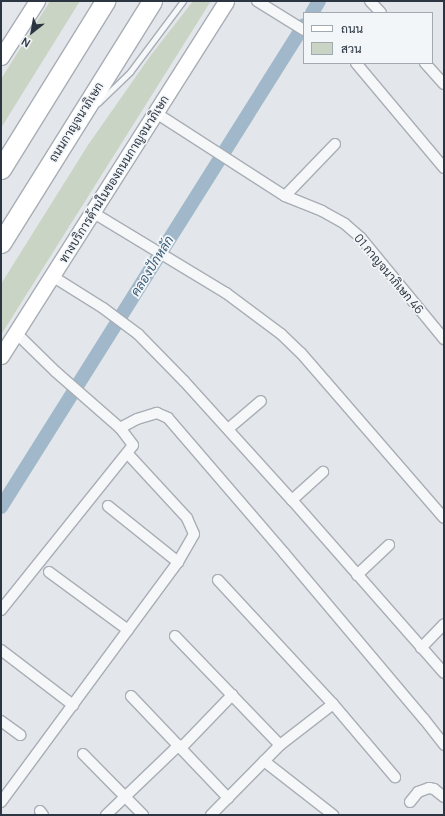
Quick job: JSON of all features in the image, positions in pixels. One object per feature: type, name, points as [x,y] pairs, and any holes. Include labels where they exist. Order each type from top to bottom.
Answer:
[{"type":"highway","points":[[1,169],[105,1]]},
{"type":"highway","name":"ถนนกาญจนาภิเษก","points":[[1,242],[152,1]]},
{"type":"main road","points":[[1,57],[37,1]]},
{"type":"main road","name":"ทางบริการด้านในของถนนกาญจนาภิเษก","points":[[1,356],[226,1]]},
{"type":"street","points":[[257,1],[303,29]]},
{"type":"street","points":[[370,1],[380,12]]},
{"type":"street","points":[[357,64],[444,168]]},
{"type":"street","points":[[426,64],[444,84]]},
{"type":"street","name":"01 กาญจนาภิเษก 46","points":[[156,112],[285,196],[322,210],[345,224],[361,238],[444,339]]},
{"type":"street","points":[[285,196],[335,144]]},
{"type":"street","points":[[92,212],[226,293],[254,313],[302,353],[444,518]]},
{"type":"street","points":[[52,276],[103,308],[138,334],[228,429],[444,673]]},
{"type":"street","points":[[1,610],[128,454],[133,445],[120,428],[91,401],[56,372],[16,333]]},
{"type":"street","points":[[228,429],[261,401]]},
{"type":"street","points":[[120,428],[137,419],[157,413],[168,418],[284,553],[424,719],[444,745]]},
{"type":"street","points":[[1,802],[178,562],[194,534],[188,518],[128,454]]},
{"type":"street","points":[[292,500],[323,472]]},
{"type":"street","points":[[108,506],[178,562]]},
{"type":"street","points":[[357,575],[389,545]]},
{"type":"street","points":[[49,572],[128,630]]},
{"type":"street","points":[[218,580],[333,704],[395,777]]},
{"type":"street","points":[[421,648],[444,624]]},
{"type":"street","points":[[175,636],[280,745]]},
{"type":"street","points":[[1,650],[73,705]]},
{"type":"street","points":[[106,815],[232,695]]},
{"type":"street","points":[[131,696],[228,798]]},
{"type":"street","points":[[212,815],[280,745],[333,704]]},
{"type":"street","points":[[1,720],[20,735]]},
{"type":"street","points":[[83,754],[143,815]]},
{"type":"street","points":[[264,761],[333,815]]},
{"type":"street","points":[[410,802],[418,792],[429,788],[444,797]]},
{"type":"lane","points":[[72,128],[130,72],[183,1]]},
{"type":"green space","points":[[50,1],[80,1],[1,128],[1,79]]},
{"type":"green space","points":[[193,1],[211,1],[1,335],[1,284],[88,145],[151,55]]},
{"type":"waterway","name":"คลองปักหลัก","points":[[313,12],[319,1]]},
{"type":"waterway","name":"คลองปักหลัก","points":[[1,507],[303,27]]}]
